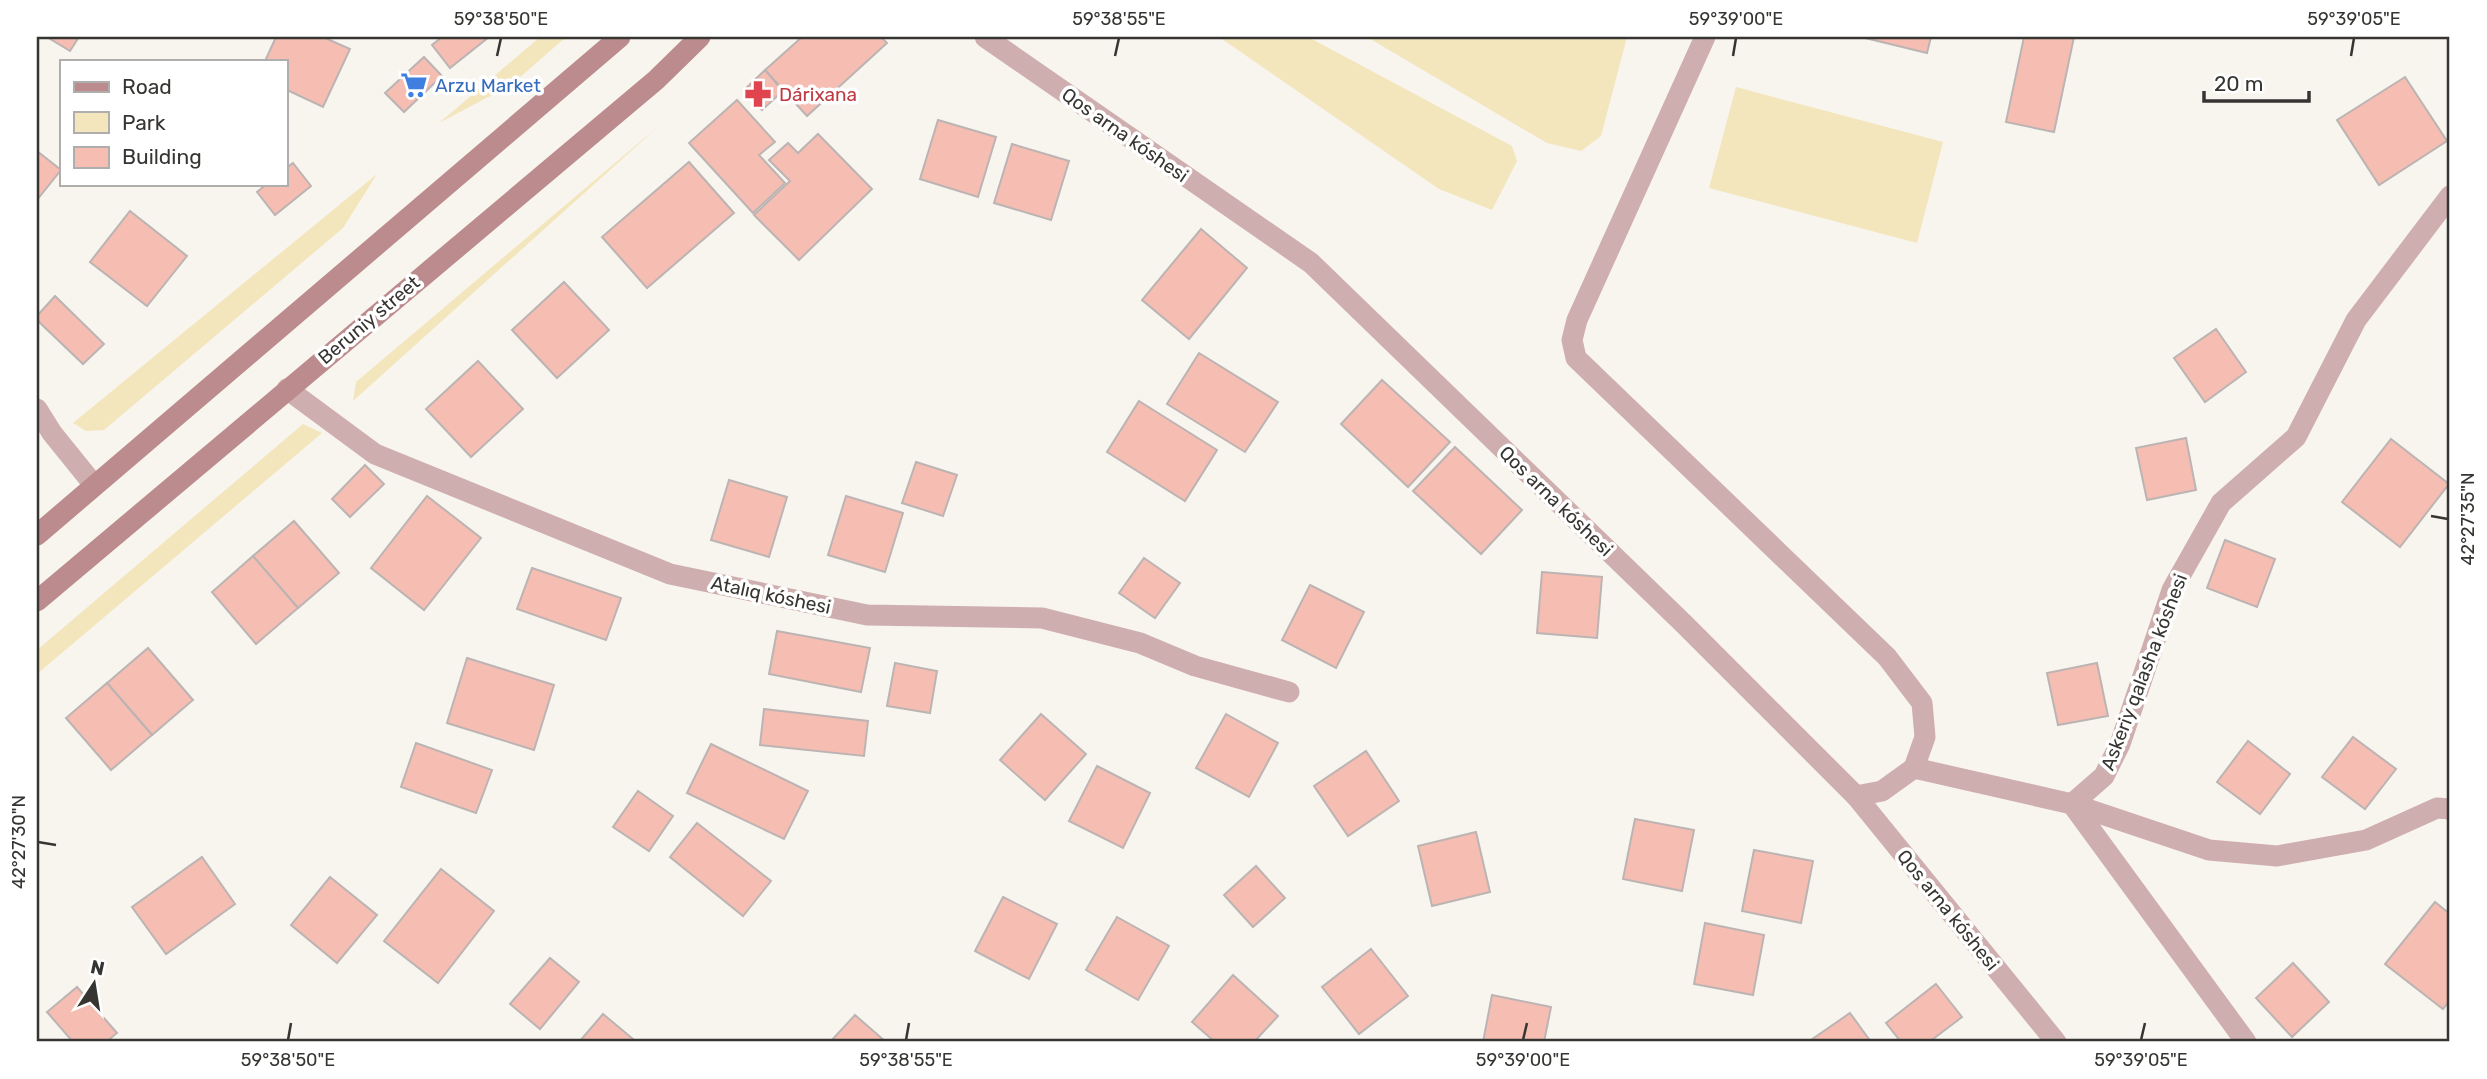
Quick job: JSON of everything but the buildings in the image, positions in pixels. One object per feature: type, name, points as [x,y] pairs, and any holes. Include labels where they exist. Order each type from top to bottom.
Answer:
[{"type":"street","points":[[37,535],[620,37]]},
{"type":"street","name":"Beruniy street","points":[[37,601],[656,80],[700,37]]},
{"type":"street","name":"Qos arna kóshesi","points":[[985,37],[1311,263],[1673,613],[1856,796],[2056,1042]]},
{"type":"street","points":[[1705,37],[1577,320],[1572,341],[1576,358],[1887,657],[1922,703],[1925,737],[1914,768],[1882,791],[1856,796]]},
{"type":"street","name":"Askeriy qalasha kóshesi","points":[[2072,804],[2104,776],[2120,744],[2172,590],[2221,503],[2296,437],[2356,320],[2450,196]]},
{"type":"street","name":"Atalıq kóshesi","points":[[287,389],[376,454],[670,574],[867,615],[1042,618],[1140,643],[1195,666],[1289,692]]},
{"type":"street","points":[[37,409],[52,433],[94,485]]},
{"type":"street","points":[[1914,768],[2072,804],[2209,850],[2277,856],[2366,840],[2437,808],[2450,809]]},
{"type":"street","points":[[2072,804],[2246,1042]]},
{"type":"green space","points":[[540,37],[566,37],[511,85],[439,123]]},
{"type":"green space","points":[[1219,37],[1308,37],[1512,146],[1517,161],[1492,210],[1439,189]]},
{"type":"green space","points":[[1367,37],[1627,37],[1601,136],[1581,151],[1547,143]]},
{"type":"green space","points":[[1736,87],[1943,142],[1917,243],[1709,188]]},
{"type":"green space","points":[[660,125],[353,401],[356,382]]},
{"type":"green space","points":[[377,174],[343,228],[104,430],[86,431],[73,423]]},
{"type":"green space","points":[[303,424],[322,433],[37,674],[37,650]]},
{"type":"place","name":"Arzu Market","points":[[414,85]]},
{"type":"place","name":"Dárixana","points":[[758,94]]}]
